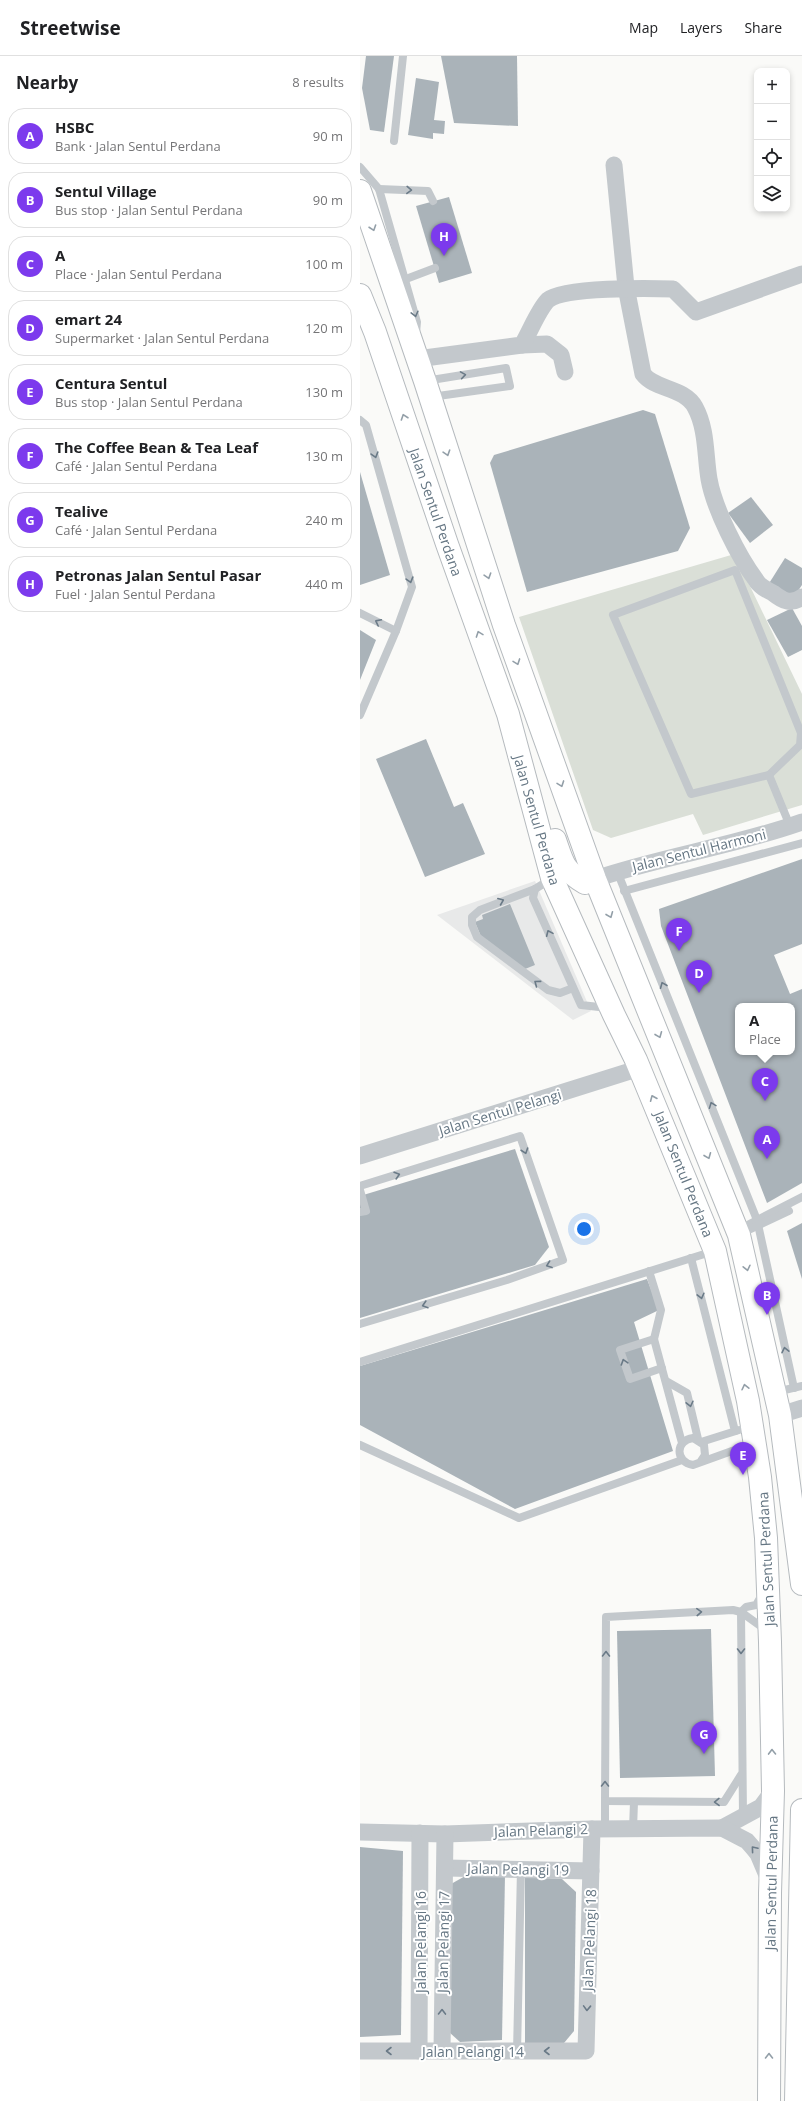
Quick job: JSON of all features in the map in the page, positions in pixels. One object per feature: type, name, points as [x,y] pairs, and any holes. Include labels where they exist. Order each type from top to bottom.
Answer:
[{"type":"main road","name":"Jalan Sentul Perdana","points":[[369,190],[415,354],[590,881],[748,1228],[786,1387],[780,1415],[802,1584]]},
{"type":"main road","name":"Jalan Sentul Perdana","points":[[360,295],[375,332],[447,544],[508,714],[544,884],[601,987],[640,1068],[715,1251],[760,1477],[768,1582],[773,1791],[767,2099]]},
{"type":"main road","points":[[508,714],[543,804],[565,867],[572,875],[590,881],[579,909],[598,963],[601,987]]},
{"type":"main road","points":[[752,1433],[776,1424],[771,1393],[786,1387]]},
{"type":"main road","points":[[752,1433],[778,1445],[788,1471]]},
{"type":"main road","points":[[798,2089],[800,2041],[802,1810]]},
{"type":"street","points":[[614,165],[626,287],[643,374],[648,380],[679,393],[694,405],[701,420],[709,479],[717,509],[756,582],[784,602],[796,602],[802,597]]},
{"type":"street","points":[[522,345],[542,307],[549,299],[561,294],[626,287],[673,289],[696,312],[802,274]]},
{"type":"street","points":[[415,354],[547,344],[561,355],[565,372]]},
{"type":"street","name":"Jalan Sentul Harmoni","points":[[590,881],[617,871],[796,824]]},
{"type":"street","name":"Jalan Sentul Pelangi","points":[[360,1156],[640,1068]]},
{"type":"street","points":[[780,1415],[802,1408]]},
{"type":"street","name":"Jalan Pelangi 2","points":[[722,1828],[761,1808],[773,1791]]},
{"type":"street","name":"Jalan Pelangi 2","points":[[360,1832],[445,1834],[633,1828],[722,1828],[747,1841],[758,1854],[771,1884]]},
{"type":"street","name":"Jalan Pelangi 18","points":[[586,2051],[590,1871],[599,1829]]},
{"type":"street","name":"Jalan Pelangi 16","points":[[419,2051],[420,1833]]},
{"type":"street","name":"Jalan Pelangi 17","points":[[442,2051],[445,1834]]},
{"type":"street","name":"Jalan Pelangi 19","points":[[445,1868],[590,1871]]},
{"type":"street","name":"Jalan Pelangi 14","points":[[360,2051],[586,2051]]},
{"type":"lane","points":[[394,141],[402,56]]},
{"type":"lane","points":[[360,167],[406,279],[417,322],[415,354]]},
{"type":"lane","points":[[369,190],[428,191],[433,201]]},
{"type":"lane","points":[[406,279],[435,268]]},
{"type":"lane","points":[[506,368],[510,386],[427,389],[506,368]]},
{"type":"lane","points":[[360,420],[366,425],[412,587],[396,631],[360,715]]},
{"type":"lane","points":[[735,570],[801,733],[800,745],[769,775],[691,794],[613,615],[735,570]]},
{"type":"lane","points":[[360,613],[396,631]]},
{"type":"lane","points":[[769,775],[796,824]]},
{"type":"lane","points":[[624,891],[802,843]]},
{"type":"lane","points":[[617,871],[699,1072],[748,1228]]},
{"type":"lane","points":[[544,884],[480,910],[472,917],[474,931],[477,937],[548,990],[560,993],[573,988]]},
{"type":"lane","points":[[544,884],[533,898],[581,1005],[611,1008]]},
{"type":"lane","points":[[360,1186],[520,1136],[563,1260],[507,1280],[360,1324]]},
{"type":"lane","points":[[360,1190],[366,1210],[360,1212]]},
{"type":"lane","points":[[748,1228],[802,1198]]},
{"type":"lane","points":[[748,1228],[802,1204]]},
{"type":"lane","points":[[360,1362],[715,1251]]},
{"type":"lane","points":[[691,1258],[752,1433]]},
{"type":"lane","points":[[649,1271],[661,1310],[654,1339],[682,1443]]},
{"type":"lane","points":[[654,1339],[620,1350],[630,1379],[662,1368]]},
{"type":"lane","points":[[666,1381],[687,1393],[699,1440],[706,1452],[701,1461]]},
{"type":"lane","points":[[752,1433],[693,1465],[685,1463],[682,1460],[679,1451],[682,1443],[689,1438],[699,1440],[752,1433]]},
{"type":"lane","points":[[360,1445],[519,1518],[682,1460]]},
{"type":"lane","points":[[743,1816],[741,1774],[741,1612],[746,1607],[756,1604],[768,1582]]},
{"type":"lane","points":[[599,1829],[604,1802],[606,1617],[733,1610],[741,1612],[765,1628],[770,1642]]},
{"type":"lane","points":[[604,1802],[724,1802],[741,1774]]},
{"type":"lane","points":[[633,1828],[634,1802]]},
{"type":"lane","points":[[517,2052],[521,1869]]},
{"type":"shaded area","points":[[738,553],[749,584],[802,694],[802,805],[703,835],[693,814],[611,838],[593,830],[519,617]]},
{"type":"shaded area","points":[[535,881],[591,1011],[573,1020],[437,915]]},
{"type":"building","points":[[366,56],[394,56],[384,132],[370,130],[362,88]]},
{"type":"building","points":[[441,56],[517,56],[518,126],[454,123]]},
{"type":"building","points":[[416,78],[439,82],[434,120],[445,121],[444,134],[433,133],[433,139],[408,135]]},
{"type":"building","points":[[449,197],[472,273],[439,283],[416,206]]},
{"type":"building","points":[[643,410],[655,414],[690,528],[678,551],[527,592],[490,463],[494,455]]},
{"type":"building","points":[[360,472],[390,575],[360,585]]},
{"type":"building","points":[[751,497],[773,525],[750,543],[728,513]]},
{"type":"building","points":[[785,558],[802,568],[802,585],[793,598],[768,585]]},
{"type":"building","points":[[792,608],[802,626],[802,650],[788,657],[767,620]]},
{"type":"building","points":[[360,630],[376,640],[360,680]]},
{"type":"building","points":[[426,739],[454,807],[463,803],[485,854],[425,877],[376,759]]},
{"type":"building","points":[[802,859],[802,944],[774,955],[790,994],[802,989],[802,1183],[767,1203],[661,926],[659,909]]},
{"type":"building","points":[[510,904],[535,965],[525,969],[482,939],[475,922],[483,919],[482,915]]},
{"type":"building","points":[[515,1149],[549,1247],[535,1265],[360,1318],[360,1196]]},
{"type":"building","points":[[802,1223],[802,1279],[787,1231]]},
{"type":"building","points":[[647,1279],[659,1310],[634,1322],[673,1451],[515,1509],[360,1425],[360,1366]]},
{"type":"building","points":[[711,1629],[715,1776],[620,1778],[617,1631]]},
{"type":"building","points":[[360,1847],[403,1851],[401,2035],[360,2037]]},
{"type":"building","points":[[467,1875],[505,1875],[502,2040],[460,2042],[449,2032],[451,1884]]},
{"type":"building","points":[[525,1877],[562,1879],[576,1892],[574,2031],[564,2043],[525,2044]]},
{"type":"place","name":"Petronas Jalan Sentul Pasar","points":[[444,256]]},
{"type":"place","name":"The Coffee Bean & Tea Leaf","points":[[679,951]]},
{"type":"place","name":"emart 24","points":[[699,993]]},
{"type":"place","name":"A","points":[[765,1101]]},
{"type":"place","name":"HSBC","points":[[767,1159]]},
{"type":"place","name":"Sentul Village","points":[[767,1315]]},
{"type":"place","name":"Centura Sentul","points":[[743,1475]]},
{"type":"place","name":"Tealive","points":[[704,1754]]}]
